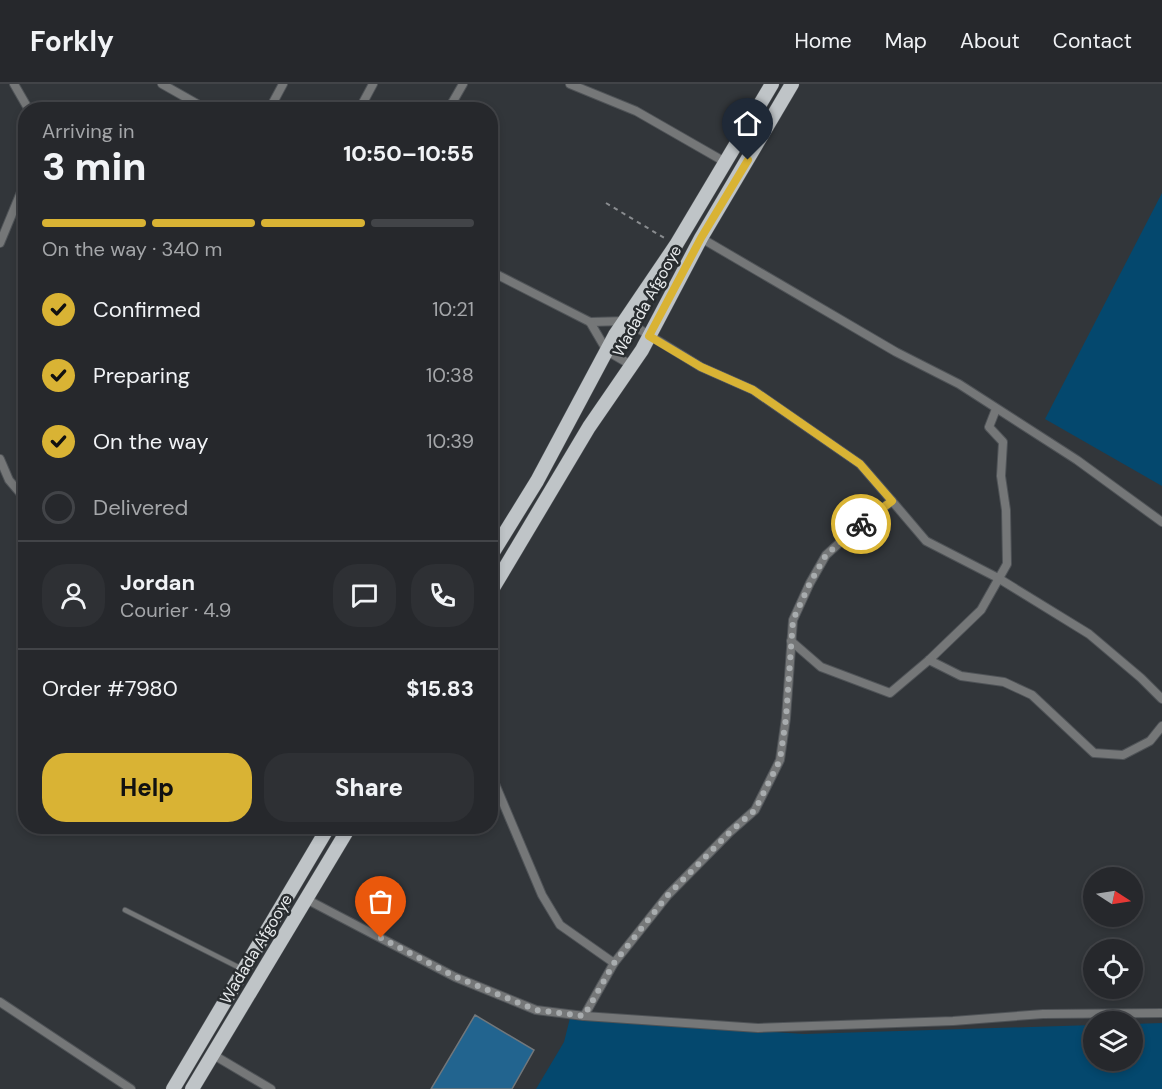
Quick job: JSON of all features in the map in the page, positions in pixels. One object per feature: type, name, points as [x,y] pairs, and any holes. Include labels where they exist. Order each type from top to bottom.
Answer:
[{"type":"highway","name":"Wadada Afgooye","points":[[498,544],[537,481],[615,335],[676,245],[772,84]]},
{"type":"highway","name":"Wadada Afgooye","points":[[498,579],[589,427],[649,336],[701,238],[792,84]]},
{"type":"highway","name":"Wadada Afgooye","points":[[174,1089],[324,834]]},
{"type":"highway","name":"Wadada Afgooye","points":[[192,1089],[345,834]]},
{"type":"street","points":[[15,84],[25,102]]},
{"type":"street","points":[[162,84],[194,102]]},
{"type":"street","points":[[273,102],[283,84]]},
{"type":"street","points":[[363,102],[373,84]]},
{"type":"street","points":[[453,102],[463,84]]},
{"type":"street","points":[[570,84],[636,111],[726,162]]},
{"type":"street","points":[[0,243],[4,224],[18,196]]},
{"type":"street","points":[[701,238],[896,352],[959,384],[1077,460],[1162,522]]},
{"type":"street","points":[[498,275],[590,322],[626,321],[701,367],[753,390],[860,464],[926,541],[998,578],[1089,634],[1162,699]]},
{"type":"street","points":[[590,322],[607,351],[631,365]]},
{"type":"street","points":[[791,640],[821,667],[890,693],[929,660],[981,610],[1007,564],[1006,510],[1001,476],[1002,442],[989,427],[996,409]]},
{"type":"street","points":[[0,459],[9,480],[18,491]]},
{"type":"street","points":[[584,1016],[614,963],[668,895],[755,810],[780,760],[786,718],[793,620],[826,555],[892,501]]},
{"type":"street","points":[[929,660],[961,676],[1004,682],[1032,695],[1094,753],[1123,755],[1150,741],[1162,726]]},
{"type":"street","points":[[498,791],[542,895],[560,925],[614,963]]},
{"type":"street","points":[[306,899],[456,977],[536,1010],[584,1016],[758,1028],[952,1021],[1043,1014],[1162,1013]]},
{"type":"street","points":[[0,1002],[131,1089]]},
{"type":"street","points":[[212,1054],[271,1089]]},
{"type":"lane","points":[[125,910],[244,970]]},
{"type":"path","points":[[606,203],[676,245]]},
{"type":"shaded area","points":[[1162,193],[1162,486],[1045,419]]},
{"type":"shaded area","points":[[570,1018],[804,1034],[1083,1025],[1083,1071],[1143,1071],[1143,1024],[1162,1023],[1162,1089],[536,1089],[564,1042]]},
{"type":"building","points":[[475,1015],[534,1050],[512,1089],[431,1089]]},
{"type":"way so far","points":[[381,938],[456,977],[536,1010],[584,1016],[614,963],[668,895],[755,810],[780,760],[786,718],[793,620],[826,555],[861,524]]},
{"type":"route","points":[[748,160],[701,238],[649,336],[701,367],[753,390],[860,464],[892,501],[861,524]]}]
